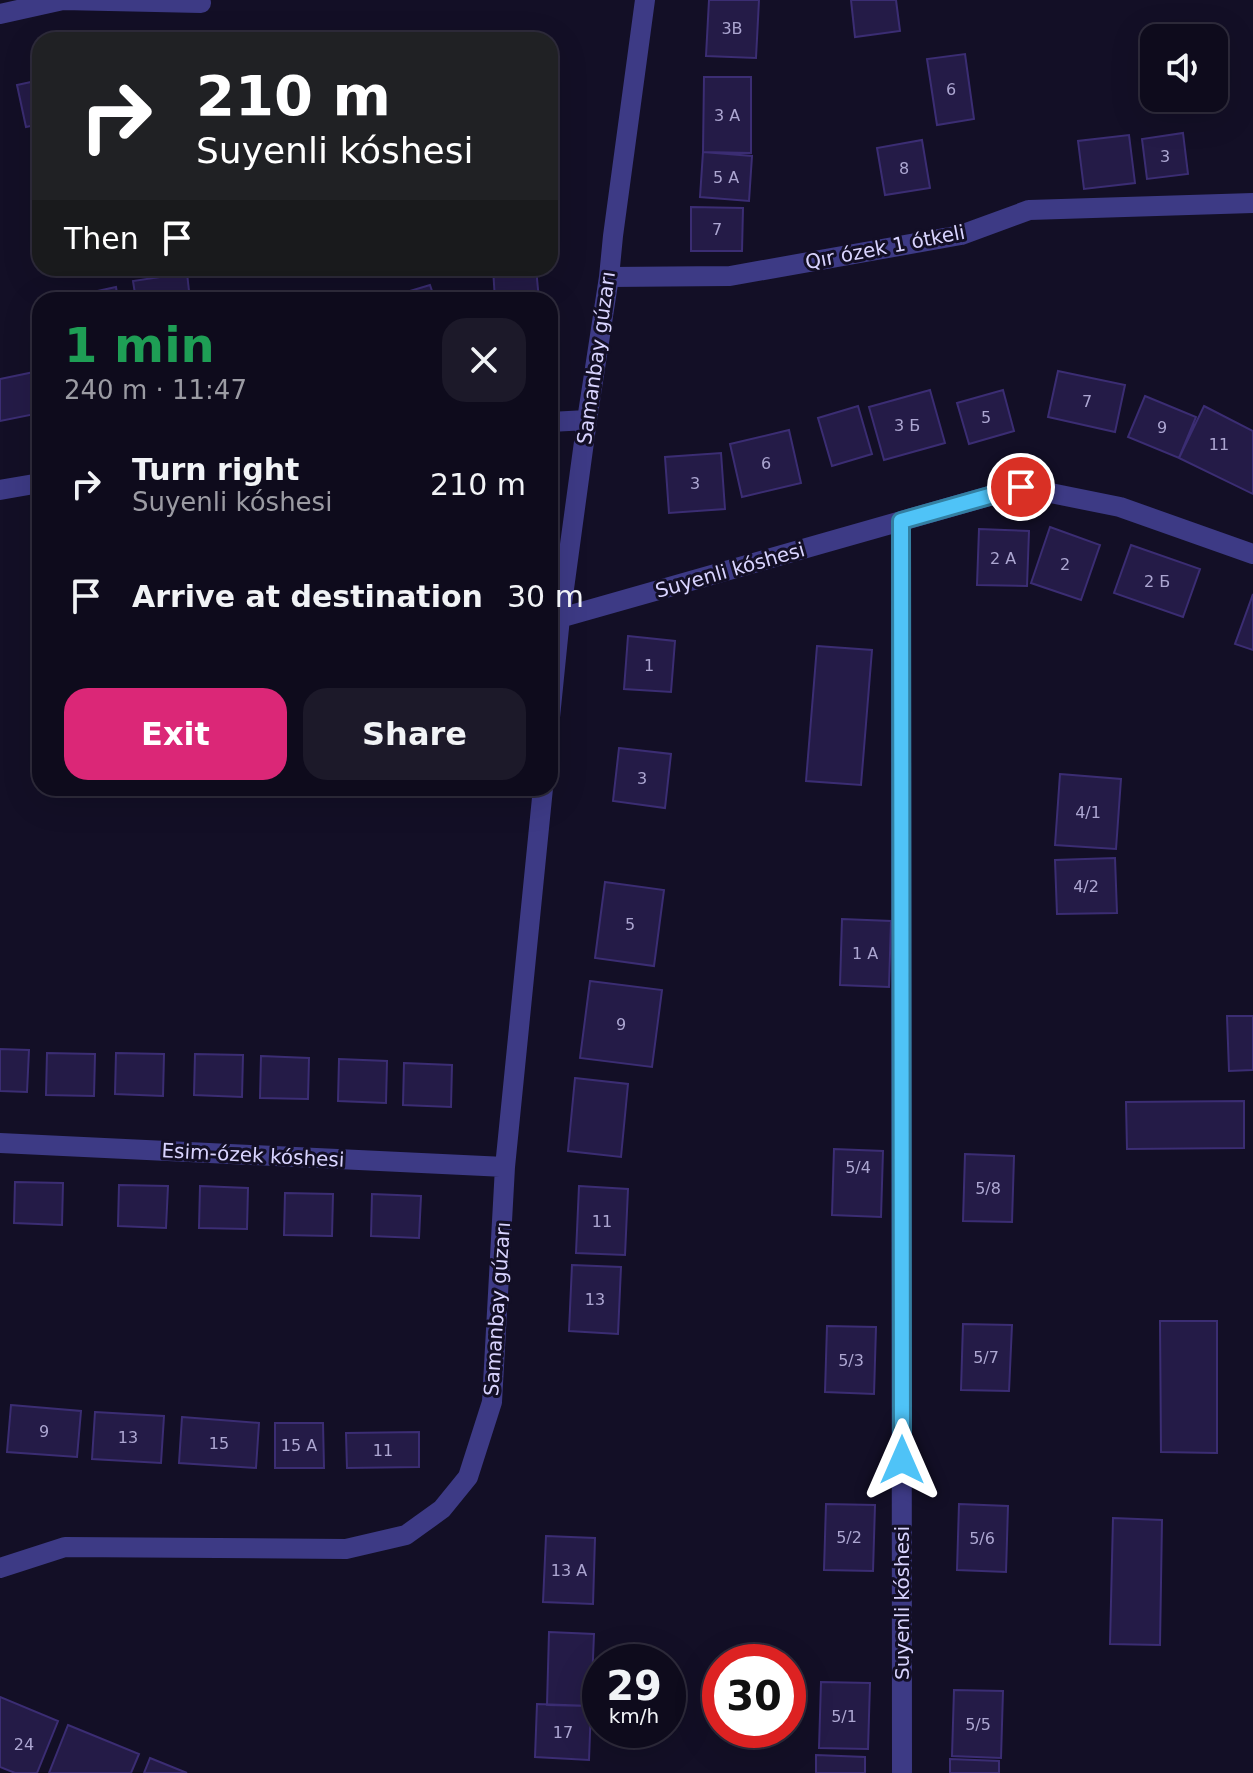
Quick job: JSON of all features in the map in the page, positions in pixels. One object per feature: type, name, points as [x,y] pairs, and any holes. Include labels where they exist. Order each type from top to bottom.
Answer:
[{"type":"street","points":[[0,14],[63,0],[201,3]]},
{"type":"street","name":"Samanbay gúzarı","points":[[558,638],[645,0]]},
{"type":"street","name":"Qır ózek 1 ótkeli","points":[[609,277],[730,276],[961,235],[1029,210],[1253,203]]},
{"type":"street","points":[[558,422],[587,420]]},
{"type":"street","points":[[0,490],[32,484]]},
{"type":"street","name":"Suyenli kóshesi","points":[[560,618],[1021,487],[1120,507],[1253,554]]},
{"type":"street","name":"Suyenli kóshesi","points":[[901,521],[902,1773]]},
{"type":"street","name":"Samanbay gúzarı","points":[[0,1568],[65,1547],[346,1549],[406,1535],[442,1509],[468,1477],[492,1402],[505,1167],[542,796]]},
{"type":"street","name":"Esim-ózek kóshesi","points":[[0,1143],[505,1167]]},
{"type":"building","points":[[709,0],[759,0],[756,58],[706,56]]},
{"type":"building","points":[[851,0],[896,0],[900,31],[855,37]]},
{"type":"building","points":[[965,54],[974,119],[937,125],[927,59]]},
{"type":"building","points":[[704,77],[751,77],[751,153],[703,152]]},
{"type":"building","points":[[32,82],[32,126],[26,127],[17,85]]},
{"type":"building","points":[[1183,133],[1188,174],[1147,179],[1142,139]]},
{"type":"building","points":[[1129,135],[1135,183],[1084,189],[1078,141]]},
{"type":"building","points":[[922,140],[930,188],[885,195],[877,148]]},
{"type":"building","points":[[703,152],[752,156],[749,201],[700,197]]},
{"type":"building","points":[[691,207],[743,208],[742,251],[691,251]]},
{"type":"building","points":[[187,276],[189,292],[135,292],[133,281]]},
{"type":"building","points":[[494,276],[537,276],[538,292],[494,292]]},
{"type":"building","points":[[430,285],[432,292],[407,292]]},
{"type":"building","points":[[116,287],[117,292],[93,292]]},
{"type":"building","points":[[1058,371],[1125,385],[1115,432],[1048,417]]},
{"type":"building","points":[[32,372],[32,415],[0,421],[0,379]]},
{"type":"building","points":[[930,390],[945,443],[884,460],[869,407]]},
{"type":"building","points":[[1003,390],[1014,431],[969,444],[957,403]]},
{"type":"building","points":[[1145,396],[1196,417],[1179,458],[1128,437]]},
{"type":"building","points":[[858,406],[872,454],[832,466],[818,418]]},
{"type":"building","points":[[1204,406],[1253,431],[1253,494],[1179,458]]},
{"type":"building","points":[[789,430],[801,483],[742,497],[730,444]]},
{"type":"building","points":[[721,453],[725,509],[669,513],[665,457]]},
{"type":"building","points":[[1050,527],[1100,545],[1081,600],[1031,583]]},
{"type":"building","points":[[979,529],[1029,531],[1027,586],[977,585]]},
{"type":"building","points":[[1131,545],[1200,569],[1183,617],[1114,593]]},
{"type":"building","points":[[1253,594],[1253,650],[1235,644]]},
{"type":"building","points":[[628,636],[675,641],[671,692],[624,689]]},
{"type":"building","points":[[817,646],[872,650],[861,785],[806,781]]},
{"type":"building","points":[[619,748],[671,754],[665,808],[613,801]]},
{"type":"building","points":[[1060,774],[1121,779],[1116,849],[1055,845]]},
{"type":"building","points":[[1115,858],[1117,913],[1057,914],[1055,860]]},
{"type":"building","points":[[605,882],[664,890],[654,966],[595,958]]},
{"type":"building","points":[[842,919],[891,921],[889,987],[840,985]]},
{"type":"building","points":[[590,981],[662,990],[652,1067],[580,1058]]},
{"type":"building","points":[[1227,1016],[1253,1016],[1253,1070],[1229,1071]]},
{"type":"building","points":[[0,1049],[29,1050],[27,1092],[0,1091]]},
{"type":"building","points":[[47,1053],[95,1054],[94,1096],[46,1095]]},
{"type":"building","points":[[116,1053],[164,1054],[163,1096],[115,1094]]},
{"type":"building","points":[[195,1054],[243,1055],[242,1097],[194,1095]]},
{"type":"building","points":[[261,1056],[309,1058],[308,1099],[260,1098]]},
{"type":"building","points":[[339,1059],[387,1061],[386,1103],[338,1101]]},
{"type":"building","points":[[404,1063],[452,1065],[451,1107],[403,1105]]},
{"type":"building","points":[[575,1078],[628,1084],[621,1157],[568,1151]]},
{"type":"building","points":[[1244,1101],[1244,1148],[1127,1149],[1126,1102]]},
{"type":"building","points":[[834,1149],[883,1151],[881,1217],[832,1215]]},
{"type":"building","points":[[965,1154],[1014,1156],[1012,1222],[963,1221]]},
{"type":"building","points":[[15,1182],[63,1183],[62,1225],[14,1223]]},
{"type":"building","points":[[119,1185],[168,1186],[166,1228],[118,1226]]},
{"type":"building","points":[[200,1186],[248,1188],[247,1229],[199,1228]]},
{"type":"building","points":[[579,1186],[628,1189],[625,1255],[576,1253]]},
{"type":"building","points":[[285,1193],[333,1194],[332,1236],[284,1235]]},
{"type":"building","points":[[372,1194],[421,1196],[419,1238],[371,1236]]},
{"type":"building","points":[[572,1265],[621,1267],[618,1334],[569,1331]]},
{"type":"building","points":[[1160,1321],[1217,1321],[1217,1453],[1161,1452]]},
{"type":"building","points":[[963,1324],[1012,1325],[1009,1391],[961,1390]]},
{"type":"building","points":[[827,1326],[876,1327],[874,1394],[825,1392]]},
{"type":"building","points":[[11,1405],[81,1411],[77,1457],[7,1452]]},
{"type":"building","points":[[95,1412],[164,1416],[161,1463],[92,1459]]},
{"type":"building","points":[[182,1417],[259,1423],[256,1468],[179,1463]]},
{"type":"building","points":[[275,1423],[323,1423],[324,1468],[275,1468]]},
{"type":"building","points":[[419,1432],[419,1467],[347,1468],[346,1433]]},
{"type":"building","points":[[826,1504],[875,1505],[873,1571],[824,1570]]},
{"type":"building","points":[[959,1504],[1008,1506],[1006,1572],[957,1570]]},
{"type":"building","points":[[1113,1518],[1162,1520],[1160,1645],[1110,1644]]},
{"type":"building","points":[[546,1536],[595,1538],[593,1604],[543,1602]]},
{"type":"building","points":[[549,1632],[594,1634],[594,1644],[582,1644],[582,1706],[547,1705]]},
{"type":"building","points":[[821,1682],[870,1683],[868,1749],[819,1748]]},
{"type":"building","points":[[954,1690],[1003,1691],[1001,1758],[952,1756]]},
{"type":"building","points":[[0,1697],[58,1721],[37,1773],[15,1773],[0,1767]]},
{"type":"building","points":[[537,1704],[582,1706],[582,1748],[589,1748],[589,1760],[535,1757]]},
{"type":"building","points":[[68,1725],[139,1754],[131,1773],[49,1773]]},
{"type":"building","points":[[816,1755],[865,1757],[865,1773],[816,1773]]},
{"type":"building","points":[[150,1758],[187,1773],[144,1773]]},
{"type":"building","points":[[950,1759],[999,1761],[999,1773],[950,1773]]},
{"type":"route","points":[[902,1460],[901,521],[1021,487]]}]
